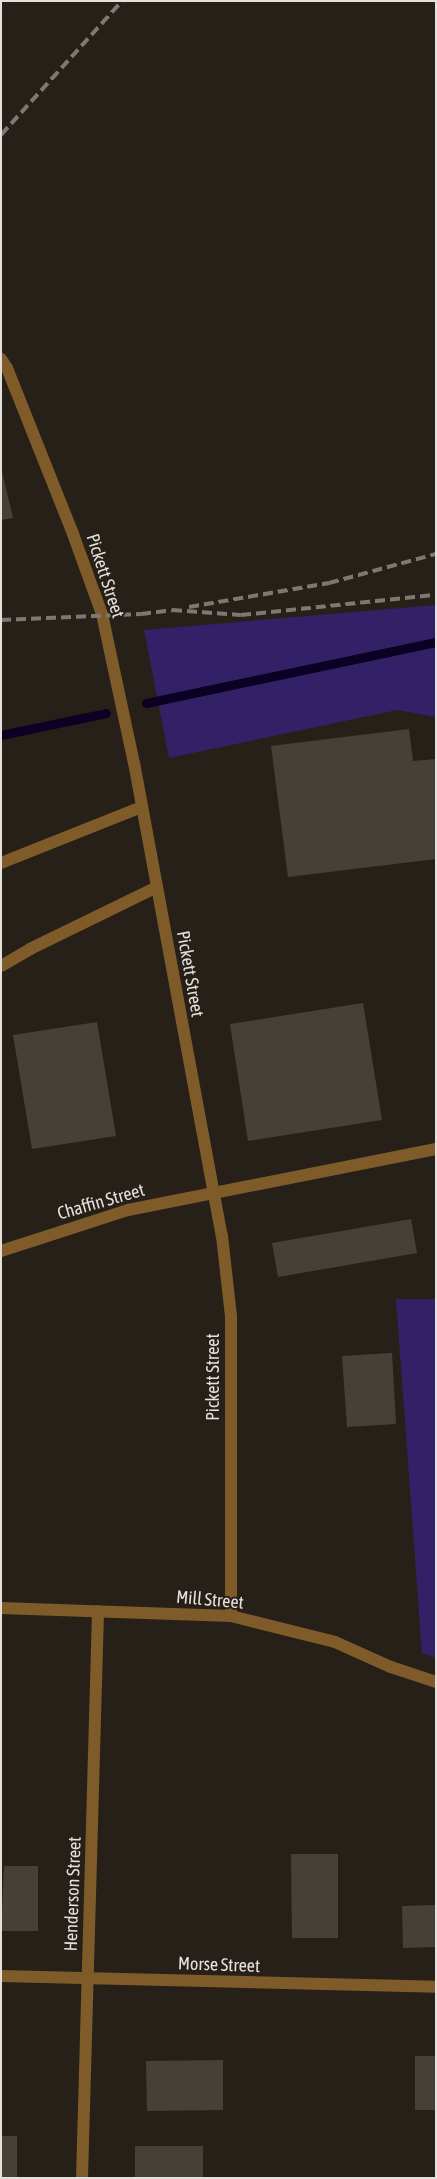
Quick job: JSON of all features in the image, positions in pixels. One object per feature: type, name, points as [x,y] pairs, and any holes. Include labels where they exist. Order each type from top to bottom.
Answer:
[{"type":"street","name":"Pickett Street","points":[[1,359],[7,368],[70,525],[102,614],[142,807],[222,1236],[231,1316],[231,1616]]},
{"type":"street","points":[[1,863],[142,807]]},
{"type":"street","points":[[1,966],[30,949],[156,887]]},
{"type":"street","name":"Chaffin Street","points":[[1,1251],[128,1210],[436,1149]]},
{"type":"street","name":"Mill Street","points":[[1,1608],[231,1616],[335,1642],[390,1667],[436,1682]]},
{"type":"street","name":"Henderson Street","points":[[82,2178],[98,1611]]},
{"type":"street","name":"Morse Street","points":[[1,1976],[436,1986]]},
{"type":"shaded area","points":[[436,605],[436,717],[397,710],[169,758],[144,630]]},
{"type":"shaded area","points":[[396,1299],[436,1299],[436,1658],[422,1653]]},
{"type":"building","points":[[1,467],[13,518],[1,520]]},
{"type":"building","points":[[409,729],[413,761],[436,759],[436,859],[288,877],[271,746]]},
{"type":"building","points":[[363,1003],[382,1120],[248,1141],[230,1024]]},
{"type":"building","points":[[97,1022],[116,1136],[32,1149],[13,1035]]},
{"type":"building","points":[[411,1219],[417,1253],[278,1277],[272,1243]]},
{"type":"building","points":[[392,1353],[396,1424],[347,1427],[342,1356]]},
{"type":"building","points":[[291,1854],[338,1854],[338,1938],[292,1938]]},
{"type":"building","points":[[4,1866],[38,1866],[38,1931],[1,1931]]},
{"type":"building","points":[[436,1905],[436,1947],[403,1948],[402,1906]]},
{"type":"building","points":[[415,2056],[436,2056],[436,2110],[415,2110]]},
{"type":"building","points":[[223,2060],[223,2110],[147,2111],[146,2061]]},
{"type":"building","points":[[1,2136],[17,2136],[17,2178],[1,2178]]},
{"type":"building","points":[[135,2146],[203,2146],[203,2178],[135,2178]]},
{"type":"waterway","points":[[146,703],[436,642]]},
{"type":"waterway","points":[[1,735],[106,713]]},
{"type":"railway","points":[[1,135],[122,1]]},
{"type":"railway","points":[[189,607],[329,583],[436,554]]},
{"type":"railway","points":[[1,620],[141,614],[172,610],[241,615],[436,595]]}]
